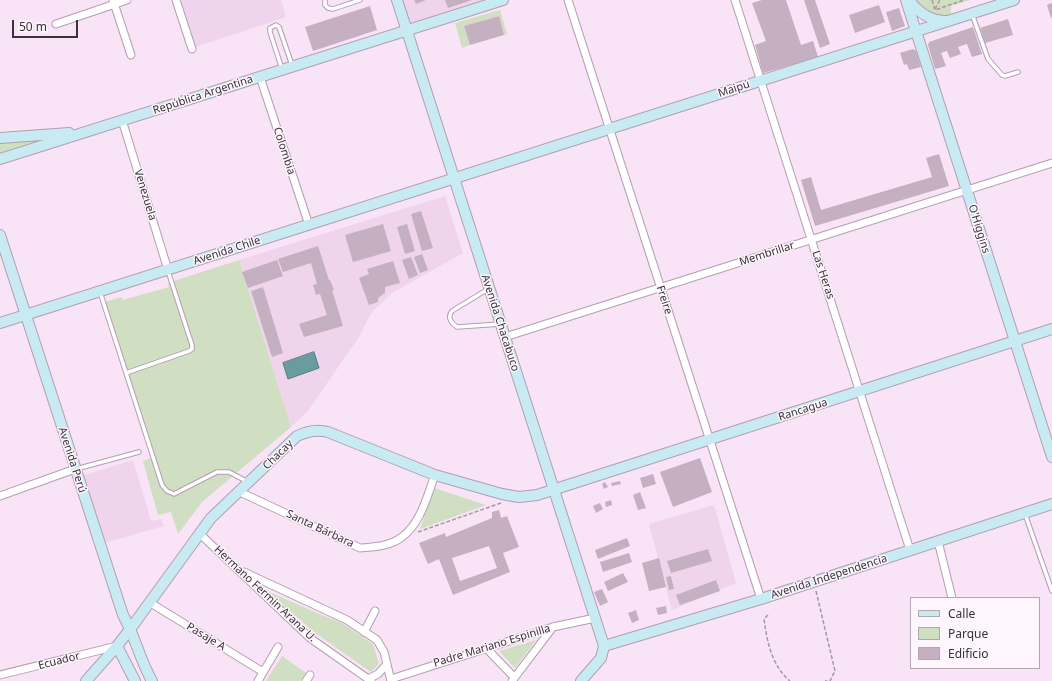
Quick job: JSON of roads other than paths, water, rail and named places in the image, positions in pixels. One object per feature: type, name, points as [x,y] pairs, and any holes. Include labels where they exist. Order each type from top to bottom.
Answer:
[{"type":"main road","name":"Avenida Chacabuco","points":[[396,0],[604,646]]},
{"type":"main road","name":"República Argentina","points":[[0,159],[503,0]]},
{"type":"main road","name":"O'Higgins","points":[[906,0],[1014,342],[1052,457]]},
{"type":"main road","points":[[909,0],[921,13],[936,19],[949,21]]},
{"type":"main road","name":"Maipú","points":[[454,178],[1014,0]]},
{"type":"main road","points":[[0,138],[87,131]]},
{"type":"main road","name":"Avenida Chile","points":[[0,323],[454,178]]},
{"type":"main road","name":"Avenida Perú","points":[[0,235],[123,615],[131,628],[147,673],[152,681]]},
{"type":"main road","name":"Rancagua","points":[[554,491],[1052,330]]},
{"type":"main road","name":"Chacay","points":[[86,681],[131,628],[212,518],[297,436],[317,430],[334,433],[435,475],[510,496],[537,495],[554,491]]},
{"type":"main road","name":"Avenida Independencia","points":[[604,646],[761,599],[1052,504]]},
{"type":"main road","points":[[117,646],[135,681]]},
{"type":"main road","points":[[581,681],[601,658],[604,646]]},
{"type":"street","points":[[56,24],[114,2],[127,0]]},
{"type":"street","points":[[176,0],[192,49]]},
{"type":"street","name":"Freire","points":[[568,0],[761,599]]},
{"type":"street","name":"Las Heras","points":[[736,0],[910,550]]},
{"type":"street","points":[[114,2],[131,55]]},
{"type":"street","name":"Colombia","points":[[260,76],[309,225]]},
{"type":"street","name":"Venezuela","points":[[122,120],[168,270]]},
{"type":"street","name":"Membrillar","points":[[505,337],[1052,163]]},
{"type":"street","points":[[0,496],[75,469]]},
{"type":"street","name":"Santa Bárbara","points":[[240,492],[360,548],[380,546],[402,538],[418,520],[435,475]]},
{"type":"street","name":"Hermano Fermin Arana U.","points":[[200,534],[310,638],[370,680]]},
{"type":"street","points":[[938,541],[952,597]]},
{"type":"street","points":[[238,570],[347,620],[377,640],[384,652],[391,680]]},
{"type":"street","name":"Pasaje A","points":[[149,602],[263,672]]},
{"type":"street","points":[[364,632],[375,612]]},
{"type":"street","name":"Padre Mariano Espinilla","points":[[391,680],[553,627],[595,618]]},
{"type":"street","points":[[486,648],[513,679],[553,627]]},
{"type":"street","name":"Ecuador","points":[[0,675],[117,646]]},
{"type":"street","points":[[258,681],[278,647]]},
{"type":"street","points":[[370,680],[387,664]]},
{"type":"lane","points":[[326,0],[325,5],[328,8],[333,9],[360,0]]},
{"type":"lane","points":[[972,13],[988,59],[1002,75],[1005,76],[1018,72]]},
{"type":"lane","points":[[282,70],[270,32],[270,28],[276,25],[279,28],[293,66]]},
{"type":"lane","points":[[126,373],[192,349],[168,270]]},
{"type":"lane","points":[[489,288],[452,311],[450,314],[450,319],[457,327],[501,324]]},
{"type":"lane","points":[[100,291],[162,485],[167,491],[174,494],[217,472],[229,472],[250,483]]},
{"type":"lane","points":[[75,469],[139,452]]},
{"type":"lane","points":[[1025,513],[1052,591]]}]
